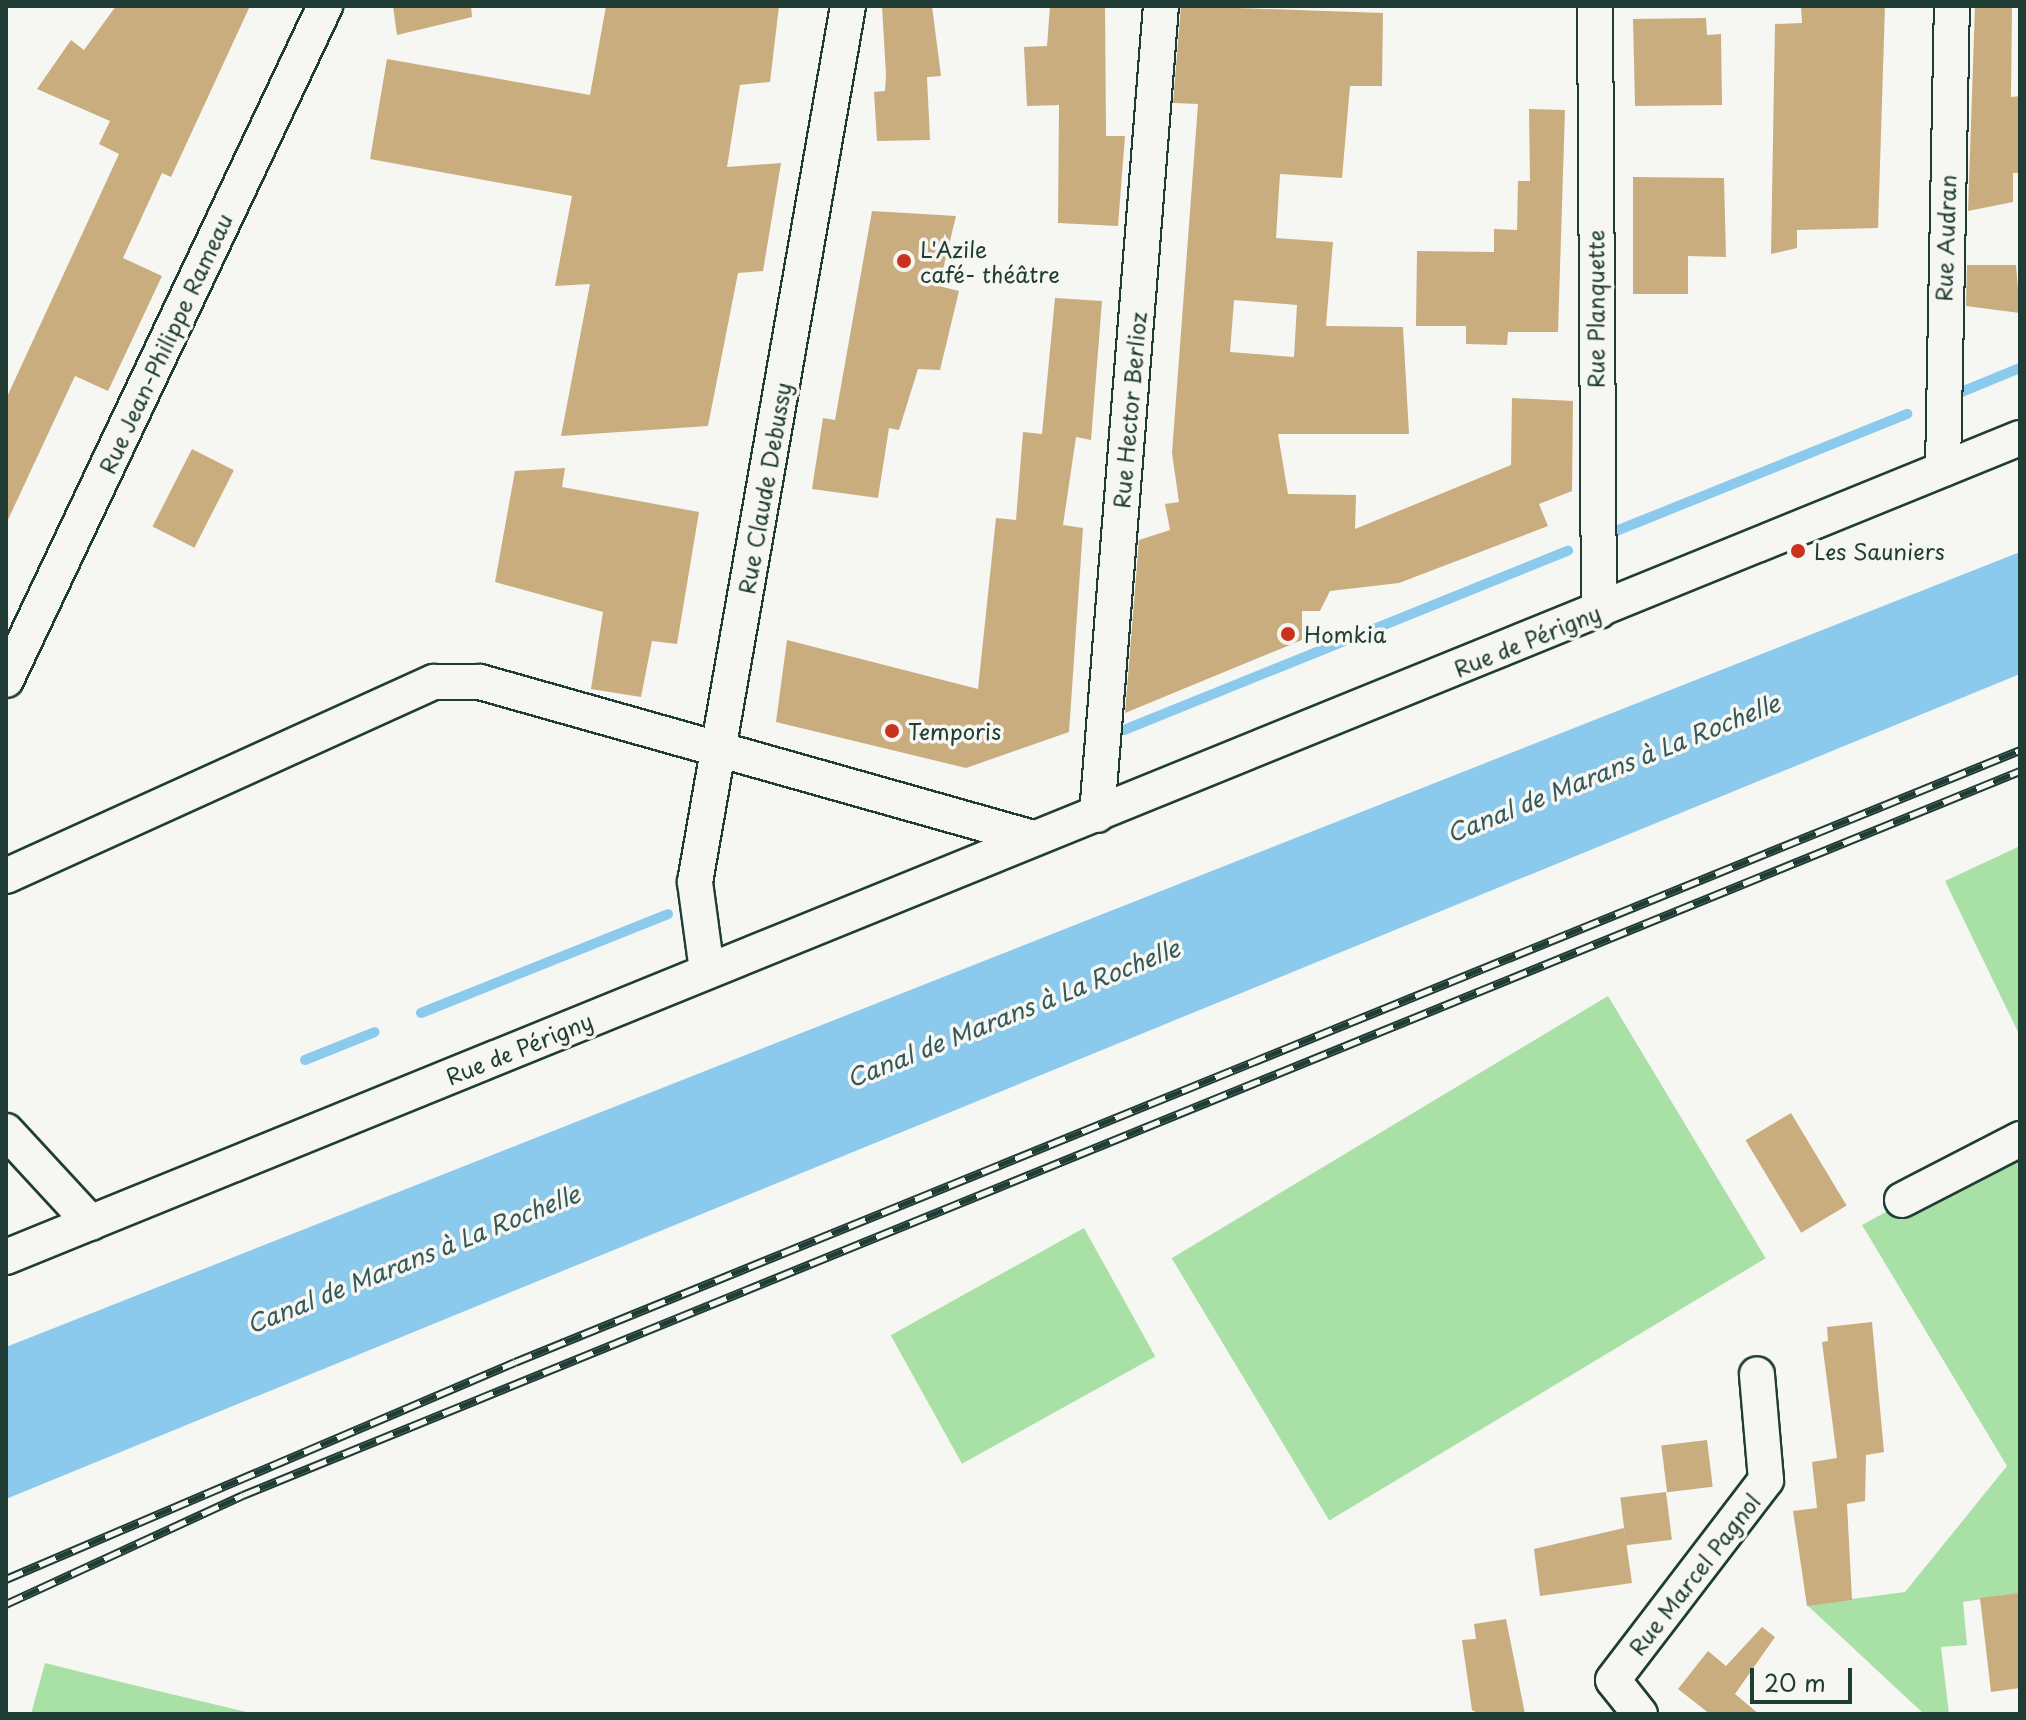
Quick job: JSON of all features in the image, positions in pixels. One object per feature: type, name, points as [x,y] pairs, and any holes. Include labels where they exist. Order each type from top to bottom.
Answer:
[{"type":"street","name":"Rue Jean-Philippe Rameau","points":[[6,680],[325,6]]},
{"type":"street","name":"Rue Claude Debussy","points":[[707,971],[695,882],[848,6]]},
{"type":"street","name":"Rue Hector Berlioz","points":[[1097,815],[1161,6]]},
{"type":"street","name":"Rue Planquette","points":[[1595,6],[1599,611]]},
{"type":"street","name":"Rue Audran","points":[[1943,469],[1952,6]]},
{"type":"street","name":"Rue de Périgny","points":[[6,1257],[2020,438]]},
{"type":"street","points":[[6,876],[434,682],[480,682],[718,746],[1033,838]]},
{"type":"street","points":[[6,1131],[91,1223]]},
{"type":"street","points":[[1902,1200],[2020,1139]]},
{"type":"street","name":"Rue Marcel Pagnol","points":[[1640,1714],[1613,1680],[1766,1480],[1757,1374]]},
{"type":"green space","points":[[2020,846],[2020,1036],[1945,881]]},
{"type":"green space","points":[[1608,996],[1766,1258],[1329,1520],[1172,1258]]},
{"type":"green space","points":[[2020,1139],[2020,1593],[1963,1602],[1967,1645],[1941,1647],[1949,1714],[1924,1714],[1807,1605],[1905,1592],[2007,1466],[1862,1225]]},
{"type":"green space","points":[[1084,1228],[1155,1357],[962,1464],[891,1335]]},
{"type":"green space","points":[[45,1663],[129,1684],[255,1714],[31,1714]]},
{"type":"water","name":"Canal de Marans à La Rochelle","points":[[2020,552],[2020,674],[6,1499],[6,1347]]},
{"type":"building","points":[[116,6],[250,6],[171,177],[162,173],[123,258],[162,276],[108,391],[75,376],[6,524],[6,399],[119,154],[99,144],[110,121],[37,89],[71,40],[84,50]]},
{"type":"building","points":[[393,6],[471,6],[472,17],[397,35]]},
{"type":"building","points":[[606,6],[779,6],[770,82],[740,85],[727,167],[781,163],[763,271],[738,273],[708,426],[561,436],[590,284],[555,286],[572,196],[370,159],[387,59],[590,95]]},
{"type":"building","points":[[882,6],[932,6],[941,76],[927,77],[930,140],[877,141],[874,92],[885,91],[886,75]]},
{"type":"building","points":[[1050,6],[1105,6],[1106,136],[1125,136],[1118,226],[1058,223],[1059,105],[1027,106],[1024,47],[1047,46]]},
{"type":"building","points":[[1181,6],[1383,13],[1382,86],[1350,86],[1342,178],[1280,174],[1276,238],[1333,242],[1326,326],[1403,327],[1409,434],[1278,434],[1288,494],[1356,495],[1355,529],[1511,465],[1512,398],[1573,401],[1572,491],[1539,504],[1548,526],[1399,583],[1330,591],[1320,611],[1302,611],[1302,640],[1125,713],[1139,540],[1170,530],[1165,504],[1179,502],[1172,453],[1198,104],[1173,103]],"holes":[[[1234,300],[1297,305],[1294,357],[1230,352]]]},
{"type":"building","points":[[1801,6],[1885,6],[1878,228],[1797,230],[1797,248],[1771,254],[1775,24],[1802,23]]},
{"type":"building","points":[[1975,6],[2012,6],[2011,97],[2020,96],[2020,173],[2013,173],[2013,202],[1968,211]]},
{"type":"building","points":[[1706,18],[1707,35],[1721,34],[1722,105],[1635,106],[1633,19]]},
{"type":"building","points":[[1529,109],[1565,110],[1558,332],[1508,332],[1507,345],[1466,344],[1466,326],[1416,326],[1417,251],[1494,252],[1494,229],[1517,230],[1518,181],[1530,181]]},
{"type":"building","points":[[1633,177],[1724,178],[1726,257],[1688,256],[1688,294],[1633,294]]},
{"type":"building","points":[[872,211],[956,216],[939,286],[959,291],[940,370],[918,369],[899,430],[889,428],[878,498],[812,489],[823,418],[835,420]]},
{"type":"building","points":[[1967,265],[2016,265],[2020,313],[1966,306]]},
{"type":"building","points":[[1055,298],[1102,301],[1091,440],[1076,437],[1063,525],[1083,528],[1069,732],[966,768],[776,722],[787,640],[978,689],[996,518],[1016,520],[1023,432],[1042,434]]},
{"type":"building","points":[[192,449],[234,470],[194,548],[153,527]]},
{"type":"building","points":[[565,468],[562,487],[699,512],[677,644],[652,641],[641,697],[591,689],[603,612],[495,582],[515,471]]},
{"type":"building","points":[[1791,1113],[1847,1206],[1801,1233],[1746,1140]]},
{"type":"building","points":[[1872,1322],[1884,1452],[1866,1455],[1865,1501],[1847,1504],[1852,1600],[1807,1606],[1793,1511],[1817,1508],[1812,1462],[1837,1458],[1822,1342],[1828,1341],[1827,1327]]},
{"type":"building","points":[[1707,1440],[1713,1487],[1667,1492],[1661,1446]]},
{"type":"building","points":[[1666,1492],[1672,1540],[1626,1545],[1620,1498]]},
{"type":"building","points":[[1624,1528],[1632,1583],[1540,1596],[1534,1549]]},
{"type":"building","points":[[2020,1593],[2020,1688],[1991,1692],[1980,1598]]},
{"type":"building","points":[[1506,1619],[1525,1714],[1479,1714],[1472,1710],[1462,1640],[1476,1639],[1474,1624]]},
{"type":"building","points":[[1762,1627],[1775,1637],[1735,1694],[1759,1714],[1710,1714],[1678,1689],[1708,1651],[1726,1666]]},
{"type":"waterway","points":[[1959,393],[2020,368]]},
{"type":"waterway","points":[[1616,531],[1907,414]]},
{"type":"waterway","points":[[1124,730],[1568,551]]},
{"type":"waterway","points":[[421,1013],[668,914]]},
{"type":"waterway","points":[[305,1060],[375,1032]]},
{"type":"railway","points":[[6,1579],[515,1362],[2020,750]]},
{"type":"railway","points":[[6,1604],[243,1495],[2020,771]]},
{"type":"place","name":"L'Azile café- théâtre","points":[[904,261]]},
{"type":"place","name":"Les Sauniers","points":[[1798,551]]},
{"type":"place","name":"Homkia","points":[[1288,634]]},
{"type":"place","name":"Temporis","points":[[892,731]]}]
